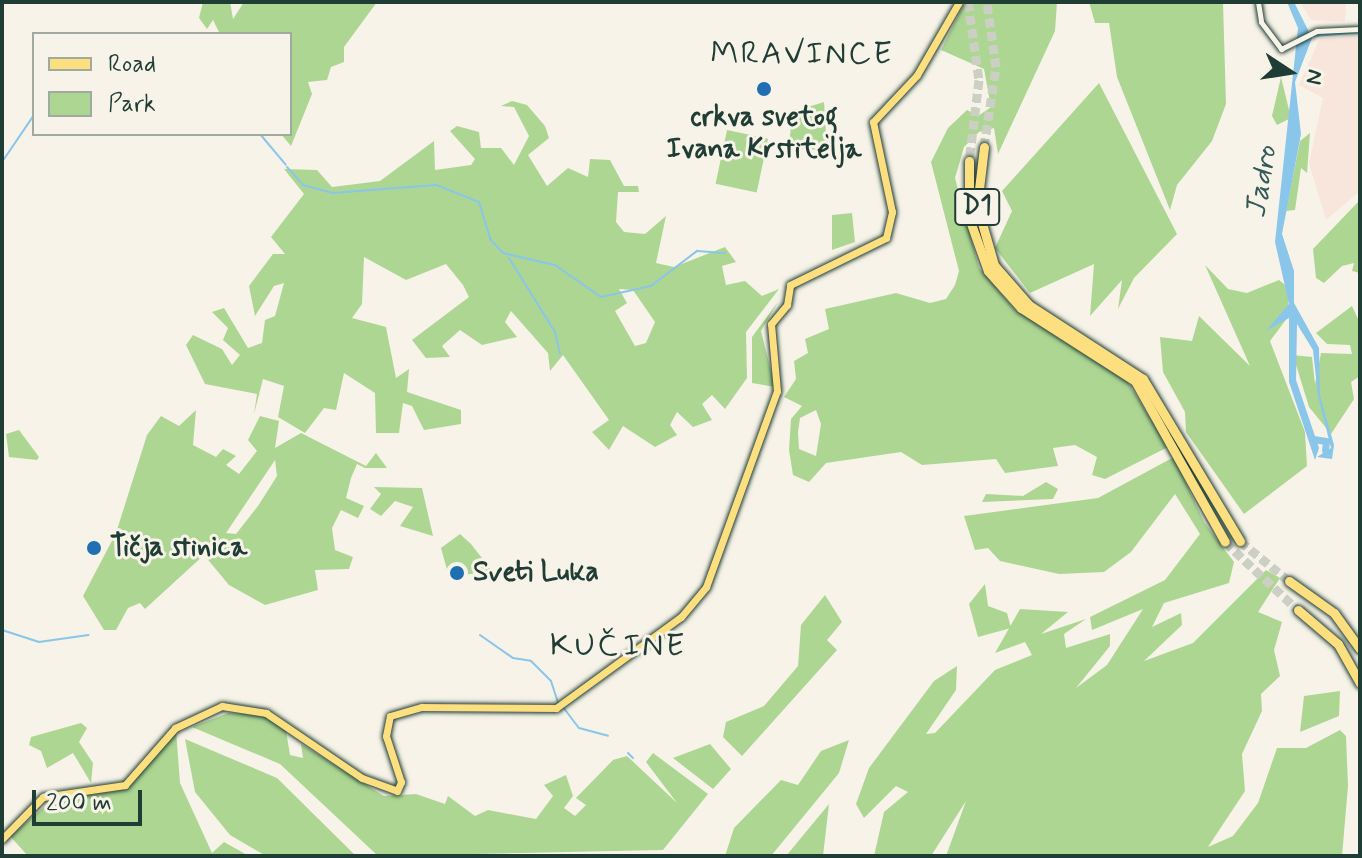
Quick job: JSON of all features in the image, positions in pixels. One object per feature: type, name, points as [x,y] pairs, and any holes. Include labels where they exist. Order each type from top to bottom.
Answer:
[{"type":"highway","name":"D1","points":[[984,147],[977,206],[991,268]]},
{"type":"highway","name":"D1","points":[[969,161],[969,218],[991,268],[1038,316],[1127,369],[1240,541]]},
{"type":"highway","name":"D1","points":[[1178,444],[1225,542]]},
{"type":"highway","points":[[1289,581],[1308,593],[1354,639],[1360,649]]},
{"type":"highway","points":[[1302,612],[1344,651],[1360,683]]},
{"type":"main road","points":[[2,839],[43,797],[125,785],[169,733],[211,709],[259,710],[362,778],[397,791],[385,727],[394,713],[422,707],[556,708],[607,678],[695,605],[778,387],[771,324],[787,305],[790,285],[879,245],[890,230],[873,122],[929,57],[959,2]]},
{"type":"street","points":[[1258,2],[1272,38],[1281,49],[1317,31],[1360,29]]},
{"type":"shaded area","points":[[1300,2],[1346,2],[1345,22],[1311,20]]},
{"type":"shaded area","points":[[1360,36],[1360,191],[1326,220],[1309,163],[1323,98],[1299,85],[1320,38]]},
{"type":"green space","points":[[203,2],[230,2],[233,19],[244,2],[377,2],[344,47],[344,62],[331,67],[327,80],[308,82],[312,94],[291,146],[283,136],[292,136],[292,32],[219,32],[213,20],[207,29],[199,18]]},
{"type":"green space","points":[[965,2],[1057,2],[1055,31],[998,154],[994,128],[979,132],[964,147],[955,178],[979,268],[1015,310],[1127,381],[1168,447],[1105,479],[1092,475],[1097,457],[1075,445],[1053,448],[1058,466],[1005,473],[996,459],[922,465],[901,452],[826,463],[809,482],[793,475],[789,450],[791,419],[802,406],[784,397],[796,379],[794,361],[808,353],[805,339],[829,329],[825,309],[896,293],[930,303],[946,299],[955,285],[959,271],[931,162],[948,128],[967,110],[978,116],[991,107],[984,69],[941,50]],"holes":[[[816,410],[821,424],[816,456],[799,449],[800,418]]]},
{"type":"green space","points":[[1089,2],[1223,2],[1226,104],[1212,141],[1177,185],[1170,210],[1117,77],[1109,23],[1095,23]]},
{"type":"green space","points":[[1281,77],[1291,118],[1277,125],[1272,116]]},
{"type":"green space","points":[[1099,83],[1177,234],[1134,278],[1118,309],[1122,280],[1090,316],[1094,264],[1030,293],[995,248],[1012,211],[1002,191]]},
{"type":"green space","points":[[512,101],[527,105],[545,126],[549,138],[528,155],[547,186],[568,168],[588,177],[590,159],[610,160],[624,186],[638,186],[639,192],[618,192],[616,222],[624,232],[645,234],[666,216],[656,263],[674,267],[725,247],[736,262],[722,266],[726,285],[745,281],[762,296],[779,289],[746,332],[747,378],[725,409],[712,395],[702,404],[712,420],[693,427],[677,412],[670,425],[677,435],[655,447],[623,426],[609,450],[592,432],[609,420],[563,355],[550,371],[548,353],[511,311],[505,322],[517,337],[482,345],[460,330],[442,346],[450,357],[426,358],[412,340],[469,297],[463,285],[446,264],[406,280],[364,257],[362,304],[352,318],[386,327],[396,378],[409,369],[407,392],[461,410],[461,424],[424,430],[412,406],[403,403],[399,433],[376,433],[375,393],[344,373],[336,410],[324,408],[305,433],[278,417],[284,386],[263,379],[254,414],[257,394],[205,384],[186,345],[193,335],[222,349],[232,365],[240,355],[223,340],[228,328],[212,312],[224,308],[248,348],[262,343],[265,320],[275,316],[284,283],[274,286],[255,316],[249,286],[273,254],[285,254],[271,237],[304,194],[284,169],[317,170],[332,187],[380,181],[434,141],[435,170],[471,165],[475,159],[450,131],[457,126],[479,132],[481,148],[501,148],[514,165],[529,136],[514,107],[501,106]],"holes":[[[619,289],[633,290],[655,322],[646,343],[635,346],[615,311],[627,303]]]},
{"type":"green space","points":[[824,102],[827,150],[789,149],[792,112]]},
{"type":"green space","points":[[727,130],[768,139],[757,193],[716,184]]},
{"type":"green space","points":[[1310,133],[1307,173],[1301,168],[1295,210],[1286,211],[1300,141]]},
{"type":"green space","points":[[1358,202],[1360,273],[1352,271],[1354,263],[1342,266],[1324,283],[1316,278],[1313,249]]},
{"type":"green space","points":[[852,213],[855,242],[832,250],[832,215]]},
{"type":"green space","points":[[1205,265],[1228,289],[1247,293],[1279,280],[1289,288],[1288,317],[1270,341],[1305,432],[1307,466],[1244,514],[1186,432],[1185,412],[1163,372],[1160,337],[1192,341],[1199,316],[1250,366]]},
{"type":"green space","points":[[778,302],[761,331],[775,387],[752,383],[752,337]]},
{"type":"green space","points":[[1352,306],[1360,323],[1360,376],[1351,382],[1354,399],[1331,434],[1309,407],[1293,355],[1312,357],[1315,384],[1321,353],[1352,354],[1350,345],[1327,344],[1316,333]]},
{"type":"green space","points":[[196,410],[193,445],[216,457],[223,449],[236,456],[226,465],[239,474],[257,451],[248,440],[260,416],[279,421],[275,448],[301,433],[366,466],[376,453],[387,468],[365,468],[357,464],[351,478],[346,498],[364,506],[358,518],[341,510],[332,528],[335,550],[353,557],[349,569],[315,570],[318,590],[265,605],[229,585],[204,555],[145,609],[140,603],[128,608],[116,630],[104,630],[83,596],[116,533],[147,435],[161,416],[179,426]],"holes":[[[275,460],[277,476],[236,534],[226,533]]]},
{"type":"green space","points":[[19,430],[39,457],[37,460],[9,457],[6,434]]},
{"type":"green space","points":[[1174,457],[1204,522],[1234,562],[1229,583],[1164,603],[1152,627],[1181,613],[1182,625],[1144,661],[1193,643],[1266,570],[1280,578],[1258,612],[1282,622],[1274,650],[1280,676],[1261,694],[1262,711],[1242,754],[1245,791],[1208,847],[1233,836],[1258,803],[1277,748],[1306,748],[1340,730],[1346,736],[1348,786],[1342,856],[946,856],[966,801],[931,856],[874,856],[884,812],[908,792],[896,786],[864,818],[856,804],[869,768],[934,681],[957,666],[956,690],[926,734],[935,733],[995,670],[1032,655],[1025,642],[995,653],[1020,609],[1068,612],[1041,634],[1086,619],[1064,634],[1066,648],[1110,634],[1110,646],[1076,688],[1107,665],[1143,609],[1092,630],[1090,617],[1165,580],[1200,534],[1175,494],[1131,552],[1104,572],[1059,574],[1000,561],[988,548],[975,550],[964,516],[1098,498]]},
{"type":"green space","points":[[1046,482],[1058,489],[1053,499],[982,502],[986,494],[1023,496]]},
{"type":"green space","points":[[374,487],[422,488],[433,536],[400,526],[413,507],[395,501],[381,516],[370,509],[381,494]]},
{"type":"green space","points":[[460,534],[492,571],[449,577],[441,548]]},
{"type":"green space","points":[[985,584],[988,606],[1007,613],[1011,628],[978,637],[969,604]]},
{"type":"green space","points":[[825,595],[842,622],[827,640],[837,650],[742,756],[723,737],[726,722],[764,706],[798,666],[801,625]]},
{"type":"green space","points":[[1340,691],[1339,716],[1300,732],[1304,696]]},
{"type":"green space","points":[[228,713],[262,715],[286,731],[290,755],[303,758],[301,744],[384,796],[416,794],[445,804],[448,796],[475,816],[488,810],[536,819],[553,796],[544,785],[566,775],[573,796],[564,808],[575,816],[586,805],[576,798],[613,760],[627,756],[677,803],[646,762],[653,753],[708,794],[663,850],[378,856],[280,764],[192,727]]},
{"type":"green space","points":[[81,723],[87,728],[79,742],[93,763],[91,783],[73,753],[47,768],[41,751],[29,745],[31,737]]},
{"type":"green space","points":[[176,730],[180,783],[212,853],[224,842],[249,856],[28,856],[10,836],[56,797],[125,789]]},
{"type":"green space","points":[[185,739],[277,778],[356,856],[266,856],[230,835],[195,792]]},
{"type":"green space","points":[[849,740],[839,773],[771,856],[725,856],[734,828],[781,780],[798,785],[821,751]]},
{"type":"green space","points":[[710,744],[731,769],[713,789],[673,758]]},
{"type":"green space","points":[[829,804],[823,856],[786,856]]},
{"type":"water","name":"Jadro","points":[[1287,2],[1294,2],[1312,38],[1295,82],[1301,134],[1282,234],[1294,271],[1294,303],[1319,348],[1320,395],[1334,445],[1332,459],[1317,457],[1331,448],[1318,396],[1313,350],[1297,324],[1296,380],[1319,448],[1315,460],[1289,382],[1289,318],[1266,331],[1289,304],[1275,242],[1298,28]]},
{"type":"waterway","points":[[1314,36],[1360,32]]},
{"type":"waterway","points":[[2,162],[32,118]]},
{"type":"waterway","points":[[262,136],[286,165]]},
{"type":"waterway","points":[[287,167],[303,185],[332,193],[436,185],[479,202],[490,239],[503,253],[555,265],[601,297],[651,286],[697,251],[725,253]]},
{"type":"waterway","points":[[509,258],[555,332],[560,353]]},
{"type":"waterway","points":[[1313,439],[1326,441],[1325,450]]},
{"type":"waterway","points":[[2,630],[39,642],[89,635]]},
{"type":"waterway","points":[[480,635],[513,658],[531,661],[551,681],[558,703]]},
{"type":"waterway","points":[[563,707],[579,728],[608,736]]},
{"type":"waterway","points":[[628,753],[633,758]]},
{"type":"tunnel","points":[[968,2],[979,80],[969,161]]},
{"type":"tunnel","points":[[984,147],[996,67],[987,2]]},
{"type":"tunnel","points":[[1240,541],[1289,581]]},
{"type":"tunnel","points":[[1225,542],[1298,610]]},
{"type":"place","name":"crkva svetog Ivana Krstitelja","points":[[764,89]]},
{"type":"place","name":"Tičja stinica","points":[[94,548]]},
{"type":"place","name":"Sveti Luka","points":[[457,573]]},
{"type":"district","name":"MRAVINCE","points":[[802,54]]},
{"type":"district","name":"KUČINE","points":[[618,646]]}]
